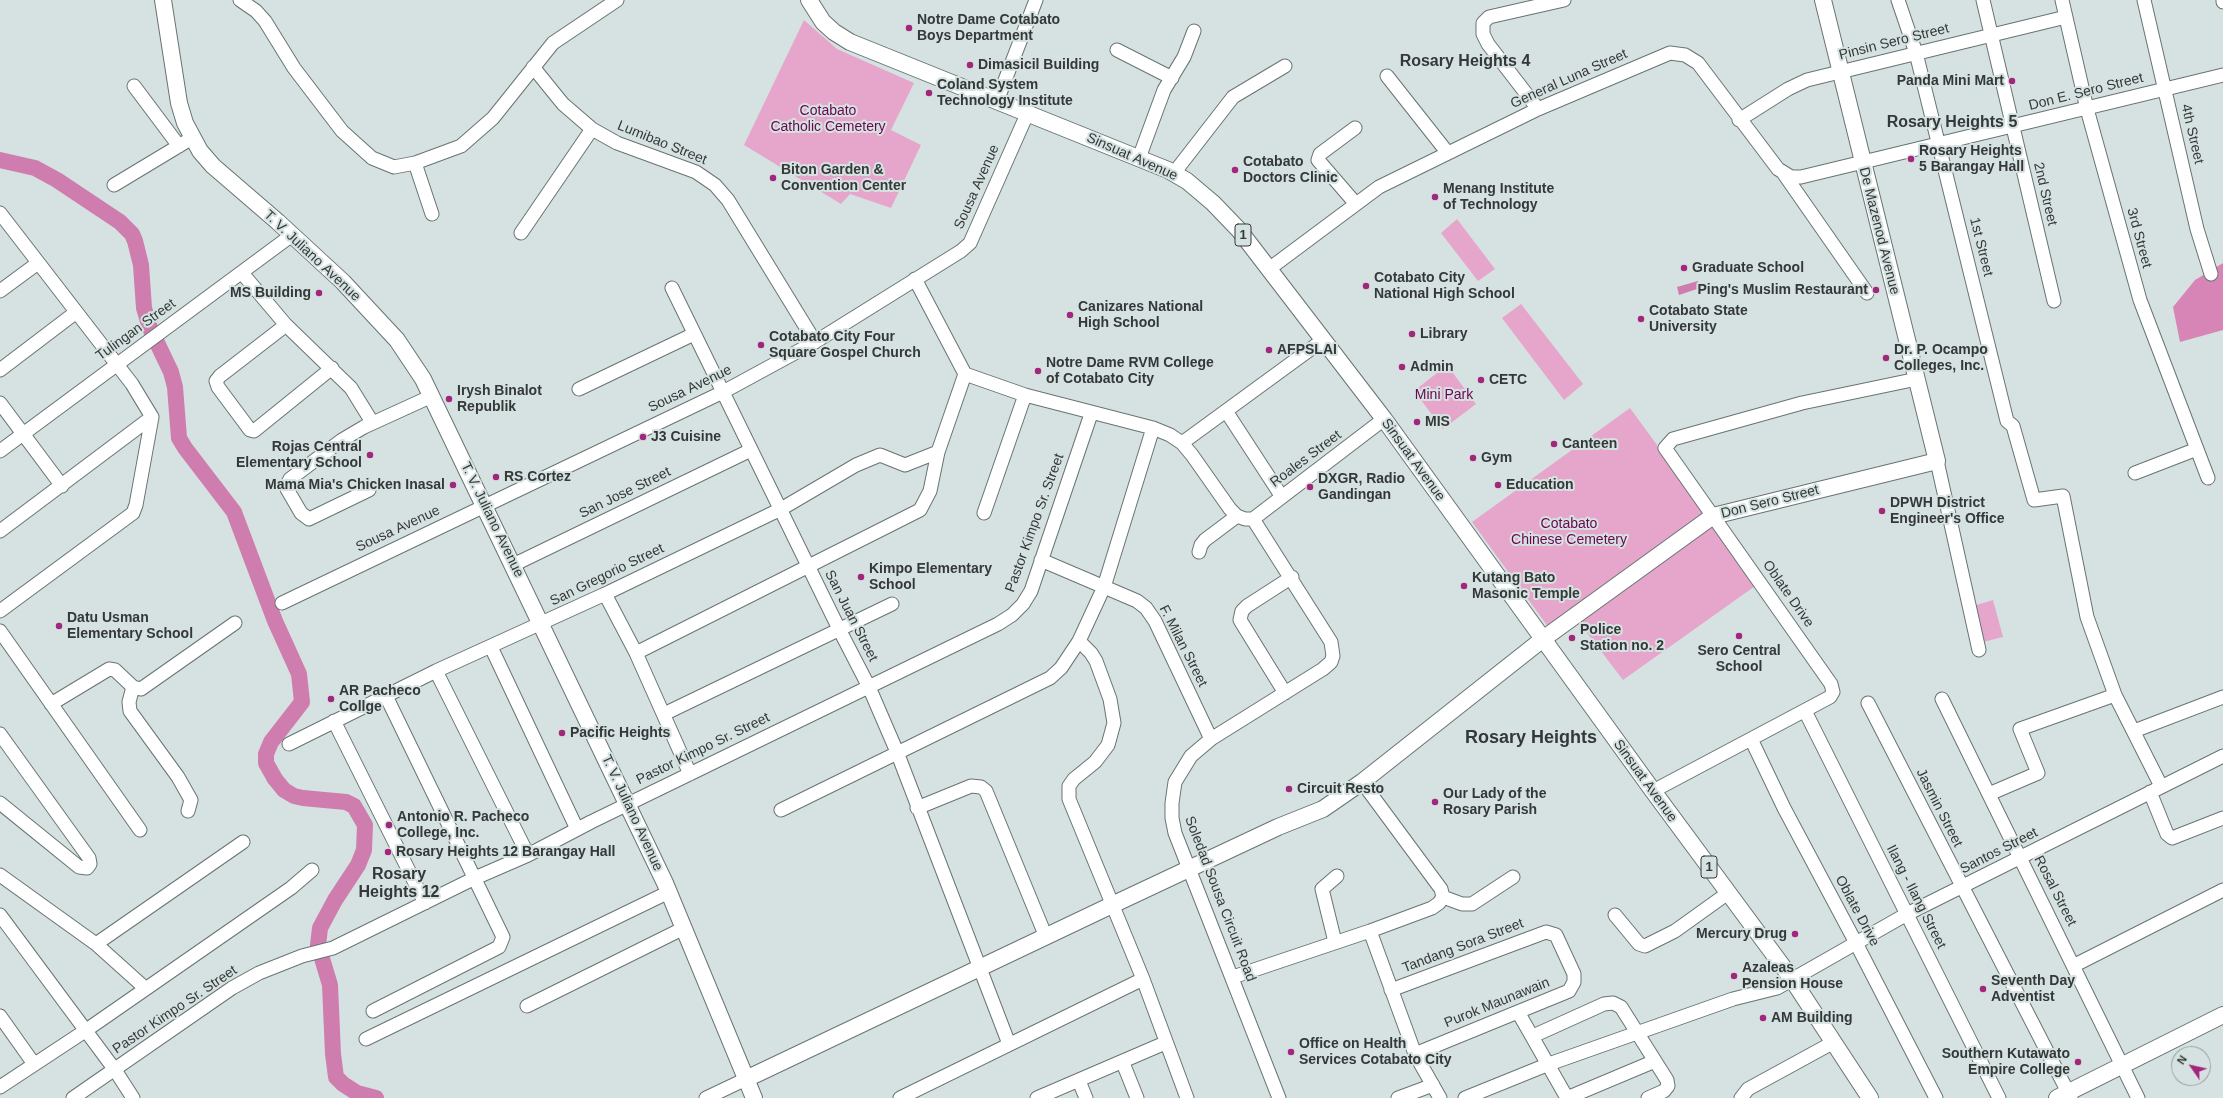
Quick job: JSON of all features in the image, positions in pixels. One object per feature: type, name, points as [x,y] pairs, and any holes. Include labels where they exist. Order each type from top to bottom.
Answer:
[{"type":"main road","name":"T. V. Juliano Avenue","points":[[163,0],[178,103],[186,142],[343,282],[397,340],[415,365],[432,396],[669,892],[754,1098]]},
{"type":"main road","name":"Sinsuat Avenue","points":[[809,0],[823,22],[834,32],[850,42],[1028,112],[1174,173],[1187,181],[1213,203],[1239,230],[1384,419],[1653,791],[1792,979],[1870,1098]]},
{"type":"main road","name":"De Mazenod Avenue","points":[[1823,0],[1937,461]]},
{"type":"main road","name":"Don Sero Street","points":[[746,1079],[981,969],[1112,904],[1323,809],[1362,782],[1543,639],[1713,516],[1937,461]]},
{"type":"main road","points":[[2066,1096],[2223,1015]]},
{"type":"street","points":[[240,0],[256,11],[265,21],[314,96],[350,140],[372,158],[388,166],[404,166],[415,163],[461,146],[479,132],[493,118],[532,67],[553,43],[617,0]]},
{"type":"street","points":[[997,101],[1036,0]]},
{"type":"street","points":[[1538,109],[1488,44],[1483,34],[1483,23],[1489,17],[1564,0]]},
{"type":"street","name":"1st Street","points":[[1898,0],[1916,53],[2007,421],[2013,426],[2034,500],[2063,496],[2088,618],[2115,695]]},
{"type":"street","name":"2nd Street","points":[[1983,0],[2054,301]]},
{"type":"street","name":"3rd Street","points":[[2062,0],[2087,108],[2140,300],[2208,478]]},
{"type":"street","name":"4th Street","points":[[2144,0],[2166,89],[2197,229],[2211,274]]},
{"type":"street","name":"Pinsin Sero Street","points":[[1739,120],[1788,89],[1808,80],[2066,17]]},
{"type":"street","points":[[1139,158],[1164,90],[1184,57],[1194,31]]},
{"type":"street","points":[[1117,50],[1172,78]]},
{"type":"street","name":"General Luna Street","points":[[1269,269],[1379,187],[1538,109],[1659,56],[1678,53],[1691,58],[1698,63],[1739,120],[1784,174],[1867,293]]},
{"type":"street","points":[[1174,173],[1233,97],[1285,66]]},
{"type":"street","name":"Lumibao Street","points":[[532,67],[563,104],[592,129],[617,143],[696,172],[715,184],[728,200],[815,342]]},
{"type":"street","name":"Don E. Sero Street","points":[[1862,162],[2223,75]]},
{"type":"street","points":[[1387,76],[1448,152]]},
{"type":"street","points":[[114,185],[186,142],[134,86]]},
{"type":"street","name":"Sousa Avenue","points":[[282,603],[723,392],[815,342],[961,251],[970,243],[1028,112]]},
{"type":"street","points":[[1355,128],[1320,154],[1318,160],[1356,204]]},
{"type":"street","points":[[521,232],[592,129]]},
{"type":"street","points":[[1784,174],[1801,176],[1862,162]]},
{"type":"street","points":[[415,163],[432,214]]},
{"type":"street","points":[[0,214],[75,313],[132,384],[152,417],[136,505],[133,513],[0,611]]},
{"type":"street","name":"Tulingan Street","points":[[0,450],[292,235]]},
{"type":"street","points":[[0,291],[38,263]]},
{"type":"street","points":[[242,273],[286,324],[351,388],[372,422]]},
{"type":"street","points":[[915,279],[965,374],[1025,395],[1091,414],[1153,428],[1170,435],[1182,443],[1322,340]]},
{"type":"street","name":"San Juan Street","points":[[672,288],[839,629],[869,687],[897,752],[917,808],[1009,1044]]},
{"type":"street","points":[[0,370],[75,313]]},
{"type":"street","points":[[286,324],[220,376],[216,381],[218,387],[250,430],[254,431],[332,368]]},
{"type":"street","points":[[579,389],[694,334]]},
{"type":"street","points":[[636,653],[920,510],[930,491],[938,452],[965,374]]},
{"type":"street","points":[[1713,516],[1665,448],[1673,439],[1802,403],[1917,379]]},
{"type":"street","points":[[984,513],[1025,395]]},
{"type":"street","points":[[368,490],[309,519],[301,513],[287,489],[287,485],[290,479],[342,440],[372,422],[432,396]]},
{"type":"street","points":[[0,403],[62,486]]},
{"type":"street","points":[[1226,411],[1282,497]]},
{"type":"street","name":"Pastor Kimpo Sr. Street","points":[[73,1098],[232,988],[259,973],[302,956],[332,948],[475,878],[528,855],[628,804],[998,624],[1012,615],[1023,604],[1031,591],[1091,414]]},
{"type":"street","points":[[0,531],[152,417]]},
{"type":"street","name":"Roales Street","points":[[1199,552],[1201,545],[1205,540],[1282,497],[1384,419]]},
{"type":"street","points":[[780,810],[1050,678],[1070,658],[1104,586],[1153,428]]},
{"type":"street","name":"Soledad Sousa Circuit Road","points":[[1182,443],[1292,577],[1331,642],[1333,656],[1331,662],[1323,669],[1211,739],[1191,756],[1175,782],[1172,804],[1175,832],[1191,868],[1279,1098]]},
{"type":"street","points":[[2135,473],[2196,449]]},
{"type":"street","name":"San Jose Street","points":[[513,565],[751,450]]},
{"type":"street","name":"San Gregorio Street","points":[[289,744],[436,672],[542,624],[781,509],[856,465],[875,457],[883,456],[905,465],[938,452]]},
{"type":"street","points":[[1937,461],[1979,650]]},
{"type":"street","name":"Oblate Drive","points":[[1653,791],[1805,711],[1830,697],[1833,692],[1831,684],[1713,516]]},
{"type":"street","name":"F. Milan Street","points":[[1041,560],[1137,601],[1146,608],[1155,621],[1211,739]]},
{"type":"street","points":[[1285,693],[1241,624],[1240,615],[1247,606],[1292,577]]},
{"type":"street","points":[[604,594],[636,653],[690,774]]},
{"type":"street","points":[[664,714],[892,604]]},
{"type":"street","points":[[51,704],[109,669],[115,670],[133,687],[142,689],[235,623]]},
{"type":"street","points":[[0,631],[140,830]]},
{"type":"street","points":[[1079,641],[1091,653],[1096,662],[1110,700],[1114,723],[1108,745],[1095,762],[1074,779],[1069,786],[1069,799],[1143,979],[1165,1043],[1187,1098]]},
{"type":"street","points":[[491,647],[578,829]]},
{"type":"street","points":[[436,672],[528,855]]},
{"type":"street","points":[[133,687],[129,702],[130,711],[178,777],[191,800],[188,811]]},
{"type":"street","points":[[1988,794],[2038,773],[2020,729],[2115,695],[2134,731],[2156,789],[2167,834],[2172,838],[2223,818]]},
{"type":"street","points":[[374,1011],[499,946],[502,941],[502,932],[386,696]]},
{"type":"street","points":[[2134,731],[2223,698]]},
{"type":"street","name":"Rosal Street","points":[[1942,699],[1988,794],[2075,965],[2138,1098]]},
{"type":"street","name":"Jasmin Street","points":[[1868,703],[2066,1096]]},
{"type":"street","name":"Ilang - Ilang Street","points":[[1805,711],[1999,1098]]},
{"type":"street","points":[[334,721],[425,903]]},
{"type":"street","points":[[0,734],[89,858],[90,864],[87,868],[79,867],[0,803]]},
{"type":"street","name":"Oblate Drive","points":[[1751,739],[1784,808],[1936,1098]]},
{"type":"street","name":"Santos Street","points":[[1465,1098],[1549,1064],[1733,999],[1777,988],[1907,914],[2223,756]]},
{"type":"street","points":[[1362,782],[1434,878],[1441,889],[1443,896]]},
{"type":"street","points":[[917,808],[970,786],[981,786],[986,791],[1046,937]]},
{"type":"street","points":[[96,944],[243,842]]},
{"type":"street","points":[[0,1087],[85,1031],[291,888],[312,870]]},
{"type":"street","points":[[0,875],[96,944],[145,988]]},
{"type":"street","points":[[1335,942],[1322,889],[1337,876]]},
{"type":"street","points":[[1443,896],[1462,904],[1472,904],[1513,878]]},
{"type":"street","points":[[2075,965],[2223,890]]},
{"type":"street","points":[[366,1039],[669,892]]},
{"type":"street","points":[[1615,915],[1639,944],[1645,946],[1675,931],[1728,893]]},
{"type":"street","points":[[1233,977],[1370,931],[1432,908],[1443,896]]},
{"type":"street","points":[[0,915],[115,1070],[133,1098]]},
{"type":"street","points":[[527,1006],[684,928]]},
{"type":"street","points":[[1370,931],[1415,1054],[1440,1098]]},
{"type":"street","name":"Tandang Sora Street","points":[[1391,990],[1546,932],[1556,935],[1574,974],[1574,982],[1569,991]]},
{"type":"street","points":[[900,1098],[1143,979]]},
{"type":"street","name":"Purok Maunawain","points":[[1415,1054],[1569,991]]},
{"type":"street","points":[[1533,1036],[1604,1004],[1613,1003],[1621,1007],[1668,1080],[1668,1086],[1664,1091],[1648,1098]]},
{"type":"street","points":[[1518,1012],[1567,1098],[1655,1061]]},
{"type":"street","points":[[0,1016],[34,1064]]},
{"type":"street","points":[[1741,1098],[1748,1089],[1834,1042]]},
{"type":"street","points":[[1037,1098],[1123,1063],[1165,1043]]},
{"type":"street","points":[[1123,1063],[1136,1098]]},
{"type":"street","points":[[706,1098],[746,1079]]},
{"type":"street","points":[[1079,1081],[1086,1098]]},
{"type":"street","points":[[1398,1098],[1433,1085]]},
{"type":"green space","name":"Cotabato Catholic Cemetery","points":[[804,20],[837,49],[914,83],[891,130],[921,145],[891,208],[850,194],[841,204],[744,145]]},
{"type":"green space","points":[[1457,219],[1495,269],[1478,281],[1441,233]]},
{"type":"green space","points":[[1521,304],[1583,384],[1564,400],[1502,318]]},
{"type":"green space","name":"Mini Park","points":[[1447,365],[1476,404],[1443,429],[1414,391]]},
{"type":"green space","name":"Cotabato Chinese Cemetery","points":[[1630,408],[1706,512],[1549,628],[1472,522]]},
{"type":"green space","points":[[1714,523],[1758,584],[1623,680],[1578,621]]},
{"type":"green space","points":[[1993,600],[2003,637],[1983,642],[1973,606]]},
{"type":"shaded area","points":[[2223,263],[2223,330],[2180,342],[2173,307],[2195,280]]},
{"type":"shaded area","points":[[1698,281],[1700,288],[1679,295],[1677,287]]},
{"type":"waterway","points":[[0,160],[35,168],[57,180],[120,222],[132,234],[135,241],[141,265],[144,308],[150,328],[171,372],[175,387],[179,438],[234,512],[275,621],[299,674],[302,702],[271,742],[266,754],[266,763],[275,779],[284,790],[294,796],[303,798],[346,802],[354,806],[365,825],[364,850],[358,865],[335,900],[320,928],[318,945],[330,985],[333,1054],[336,1077],[343,1084],[357,1093],[376,1098]]},
{"type":"place","name":"Notre Dame Cotabato Boys Department","points":[[909,28]]},
{"type":"place","name":"Dimasicil Building","points":[[970,65]]},
{"type":"place","name":"Panda Mini Mart","points":[[2012,81]]},
{"type":"place","name":"Coland System Technology Institute","points":[[929,93]]},
{"type":"place","name":"Rosary Heights 5 Barangay Hall","points":[[1911,159]]},
{"type":"place","name":"Cotabato Doctors Clinic","points":[[1235,170]]},
{"type":"place","name":"Biton Garden & Convention Center","points":[[773,178]]},
{"type":"place","name":"Menang Institute of Technology","points":[[1435,197]]},
{"type":"place","name":"Graduate School","points":[[1684,268]]},
{"type":"place","name":"Cotabato City National High School","points":[[1366,286]]},
{"type":"place","name":"Ping's Muslim Restaurant","points":[[1876,290]]},
{"type":"place","name":"MS Building","points":[[319,293]]},
{"type":"place","name":"Canizares National High School","points":[[1070,315]]},
{"type":"place","name":"Cotabato State University","points":[[1641,319]]},
{"type":"place","name":"Library","points":[[1412,334]]},
{"type":"place","name":"Cotabato City Four Square Gospel Church","points":[[761,345]]},
{"type":"place","name":"AFPSLAI","points":[[1269,350]]},
{"type":"place","name":"Dr. P. Ocampo Colleges, Inc.","points":[[1886,358]]},
{"type":"place","name":"Admin","points":[[1402,367]]},
{"type":"place","name":"Notre Dame RVM College of Cotabato City","points":[[1038,371]]},
{"type":"place","name":"CETC","points":[[1481,380]]},
{"type":"place","name":"Irysh Binalot Republik","points":[[449,399]]},
{"type":"place","name":"MIS","points":[[1417,422]]},
{"type":"place","name":"J3 Cuisine","points":[[643,437]]},
{"type":"place","name":"Canteen","points":[[1554,444]]},
{"type":"place","name":"Rojas Central Elementary School","points":[[370,455]]},
{"type":"place","name":"Gym","points":[[1473,458]]},
{"type":"place","name":"RS Cortez","points":[[496,477]]},
{"type":"place","name":"Mama Mia's Chicken Inasal","points":[[453,485]]},
{"type":"place","name":"Education","points":[[1498,485]]},
{"type":"place","name":"DXGR, Radio Gandingan","points":[[1310,487]]},
{"type":"place","name":"DPWH District Engineer's Office","points":[[1882,511]]},
{"type":"place","name":"Kimpo Elementary School","points":[[861,577]]},
{"type":"place","name":"Kutang Bato Masonic Temple","points":[[1464,586]]},
{"type":"place","name":"Datu Usman Elementary School","points":[[59,626]]},
{"type":"place","name":"Sero Central School","points":[[1739,636]]},
{"type":"place","name":"Police Station no. 2","points":[[1572,638]]},
{"type":"place","name":"AR Pacheco Collge","points":[[331,699]]},
{"type":"place","name":"Pacific Heights","points":[[562,733]]},
{"type":"place","name":"Circuit Resto","points":[[1289,789]]},
{"type":"place","name":"Our Lady of the Rosary Parish","points":[[1435,802]]},
{"type":"place","name":"Antonio R. Pacheco College, Inc.","points":[[389,825]]},
{"type":"place","name":"Rosary Heights 12 Barangay Hall","points":[[388,852]]},
{"type":"place","name":"Mercury Drug","points":[[1795,934]]},
{"type":"place","name":"Azaleas Pension House","points":[[1734,976]]},
{"type":"place","name":"Seventh Day Adventist","points":[[1983,989]]},
{"type":"place","name":"AM Building","points":[[1763,1018]]},
{"type":"place","name":"Office on Health Services Cotabato City","points":[[1291,1052]]},
{"type":"place","name":"Southern Kutawato Empire College","points":[[2078,1062]]},
{"type":"district","name":"Rosary Heights 4","points":[[1465,62]]},
{"type":"district","name":"Rosary Heights 5","points":[[1952,123]]},
{"type":"district","name":"Rosary Heights","points":[[1531,738]]},
{"type":"district","name":"Rosary Heights 12","points":[[399,884]]}]
